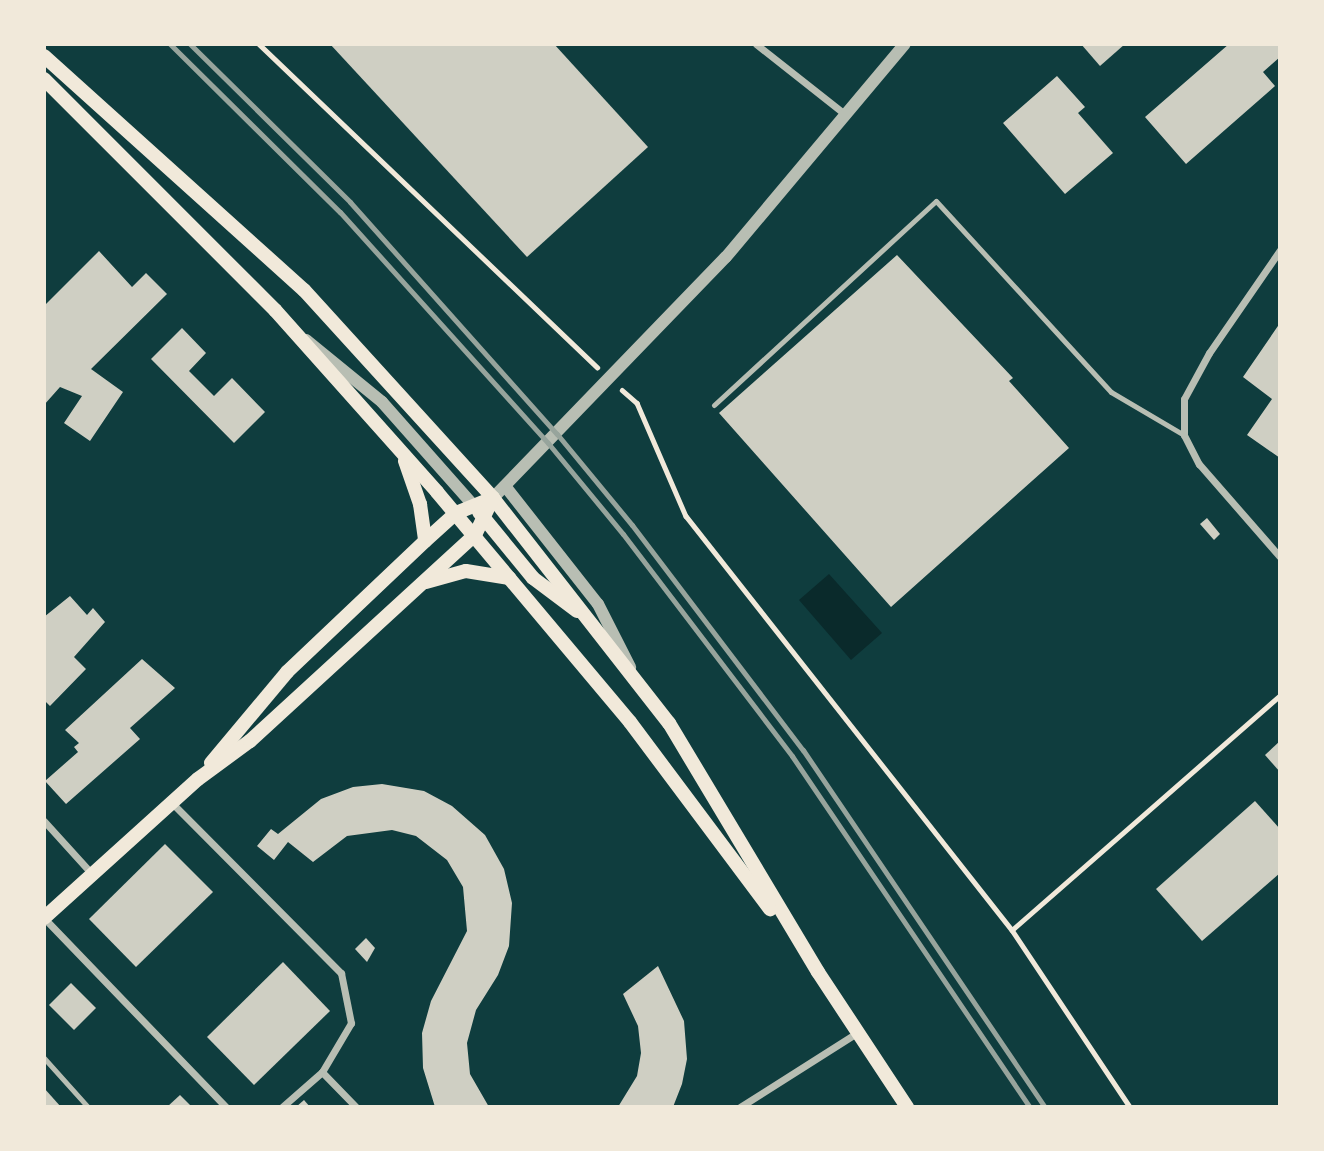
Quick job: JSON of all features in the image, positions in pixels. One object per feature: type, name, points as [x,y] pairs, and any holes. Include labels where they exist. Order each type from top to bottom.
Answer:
[{"type":"main road","points":[[44,56],[304,290],[493,498],[594,623],[686,750],[818,972],[906,1107]]},
{"type":"main road","points":[[44,79],[300,337],[456,513],[630,722],[818,972]]},
{"type":"main road","points":[[401,453],[420,504],[425,541]]},
{"type":"main road","points":[[198,779],[287,672],[456,513],[493,498]]},
{"type":"main road","points":[[44,918],[198,779],[250,741],[475,536],[493,498]]},
{"type":"main road","points":[[473,505],[533,578],[594,623]]},
{"type":"main road","points":[[422,584],[466,571],[509,578]]},
{"type":"street","points":[[756,44],[848,117]]},
{"type":"street","points":[[493,498],[726,257],[848,117],[905,44]]},
{"type":"street","points":[[1280,250],[1209,353],[1184,399],[1184,435],[1199,464],[1280,557]]},
{"type":"street","points":[[300,337],[368,389],[473,505]]},
{"type":"street","points":[[505,486],[598,604],[638,683]]},
{"type":"street","points":[[171,803],[341,973],[351,1023],[322,1072],[282,1107]]},
{"type":"street","points":[[44,821],[93,874]]},
{"type":"street","points":[[44,918],[226,1107]]},
{"type":"street","points":[[740,1107],[858,1032]]},
{"type":"street","points":[[322,1072],[355,1107]]},
{"type":"lane","points":[[714,405],[936,201],[1111,392],[1184,435]]},
{"type":"lane","points":[[44,1058],[89,1107]]},
{"type":"path","points":[[259,44],[636,402],[686,516],[1012,930],[1130,1107]]},
{"type":"path","points":[[1012,930],[1280,695]]},
{"type":"water","points":[[829,574],[882,633],[851,660],[799,600]]},
{"type":"building","points":[[330,44],[554,44],[648,147],[527,257]]},
{"type":"building","points":[[1081,44],[1125,44],[1100,66]]},
{"type":"building","points":[[1229,44],[1280,44],[1280,57],[1263,72],[1275,86],[1186,164],[1145,117]]},
{"type":"building","points":[[1057,76],[1085,107],[1078,113],[1113,153],[1065,194],[1003,123]]},
{"type":"building","points":[[99,251],[132,287],[146,273],[167,294],[91,369],[123,392],[90,441],[64,423],[82,396],[60,387],[44,405],[44,306]]},
{"type":"building","points":[[897,255],[1013,378],[1009,381],[1069,448],[891,607],[719,413]]},
{"type":"building","points":[[1280,323],[1280,458],[1247,435],[1272,399],[1243,377]]},
{"type":"building","points":[[182,328],[206,353],[189,371],[214,396],[232,378],[265,412],[234,443],[151,359]]},
{"type":"building","points":[[1207,518],[1220,534],[1214,540],[1200,524]]},
{"type":"building","points":[[70,596],[87,615],[93,608],[105,622],[74,657],[86,669],[50,706],[44,700],[44,617]]},
{"type":"building","points":[[142,659],[175,688],[130,728],[140,739],[66,804],[45,781],[78,752],[74,747],[79,743],[65,730]]},
{"type":"building","points":[[1280,741],[1280,772],[1265,755]]},
{"type":"building","points":[[382,784],[424,791],[452,806],[485,835],[504,869],[512,903],[509,946],[498,975],[476,1010],[467,1043],[470,1074],[489,1107],[435,1107],[423,1068],[422,1033],[431,1001],[467,931],[463,887],[447,860],[416,836],[392,830],[347,836],[313,862],[288,842],[274,860],[257,846],[271,829],[278,834],[321,799],[353,787]]},
{"type":"building","points":[[1255,801],[1280,829],[1280,873],[1202,941],[1156,889]]},
{"type":"building","points":[[165,844],[213,892],[136,967],[89,919]]},
{"type":"building","points":[[366,938],[375,948],[367,962],[355,949]]},
{"type":"building","points":[[283,962],[330,1011],[254,1085],[207,1037]]},
{"type":"building","points":[[658,966],[684,1021],[687,1059],[682,1084],[673,1107],[618,1107],[637,1076],[641,1053],[638,1026],[623,994]]},
{"type":"building","points":[[71,983],[96,1008],[74,1030],[49,1005]]},
{"type":"building","points":[[44,1088],[61,1107],[44,1107]]},
{"type":"building","points":[[180,1095],[192,1107],[167,1107]]},
{"type":"building","points":[[304,1100],[310,1107],[296,1107]]},
{"type":"railway","points":[[170,44],[340,212],[548,443],[623,534],[792,756],[1030,1107]]},
{"type":"railway","points":[[190,44],[350,202],[557,434],[632,525],[803,750],[1045,1107]]}]
